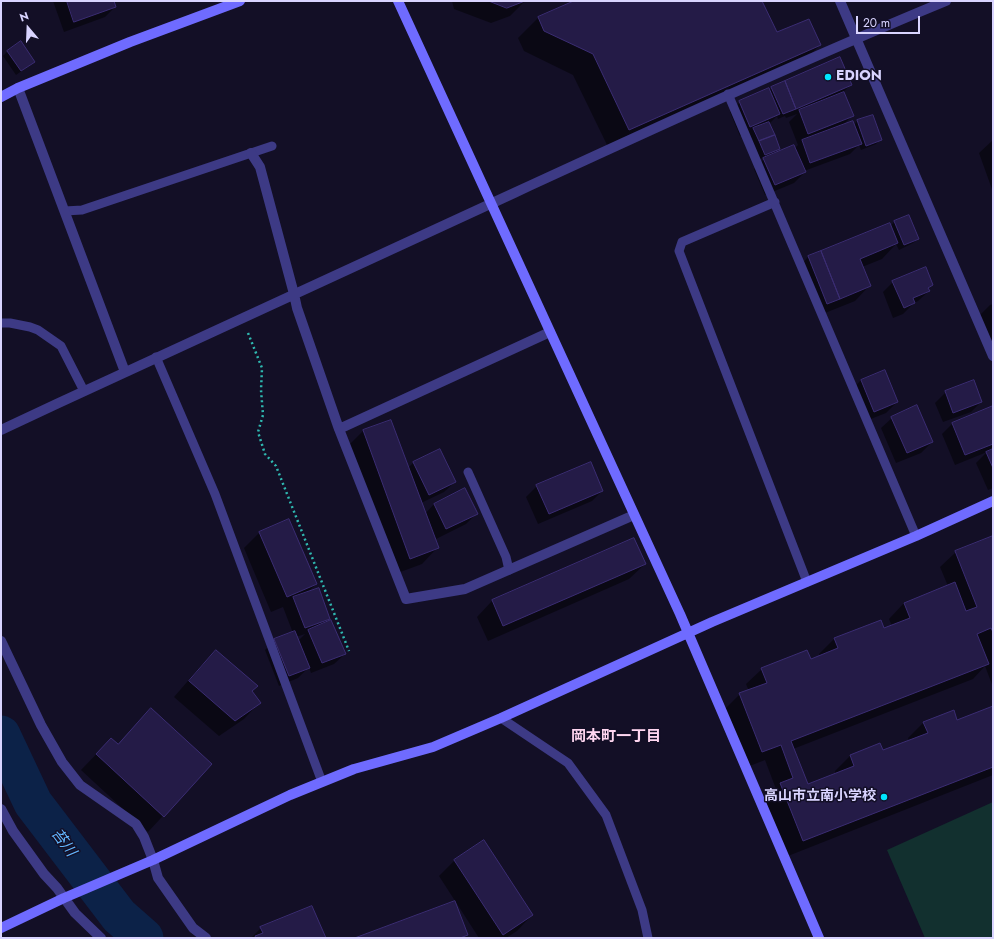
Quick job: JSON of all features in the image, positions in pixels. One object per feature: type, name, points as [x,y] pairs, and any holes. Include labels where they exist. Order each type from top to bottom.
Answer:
[{"type":"street","points":[[1,97],[18,88],[130,42],[240,1]]},
{"type":"street","points":[[398,1],[689,633],[819,938]]},
{"type":"street","points":[[840,1],[993,356]]},
{"type":"street","points":[[1,430],[156,357],[728,94],[856,38],[946,1]]},
{"type":"street","points":[[18,88],[125,372]]},
{"type":"street","points":[[251,153],[260,167],[297,308],[339,429],[406,599],[465,589],[634,515]]},
{"type":"street","points":[[339,429],[550,332]]},
{"type":"street","points":[[1,928],[153,860],[283,798],[354,769],[433,746],[502,718],[689,633],[916,536],[993,501]]},
{"type":"street","points":[[1,641],[40,725],[62,762],[80,785],[136,824],[144,837],[158,878],[193,928],[206,938]]},
{"type":"street","points":[[1,809],[14,831],[44,874],[68,897],[75,913],[101,938]]},
{"type":"lane","points":[[728,94],[916,536]]},
{"type":"lane","points":[[65,212],[82,210],[272,146]]},
{"type":"lane","points":[[775,202],[682,242],[679,251],[807,582]]},
{"type":"lane","points":[[1,323],[22,325],[38,330],[61,346],[84,392]]},
{"type":"lane","points":[[156,357],[215,494],[322,782]]},
{"type":"lane","points":[[468,472],[506,557],[509,570]]},
{"type":"lane","points":[[502,718],[568,763],[606,815],[642,910],[648,938]]},
{"type":"path","points":[[244,317],[248,333],[262,368],[260,390],[263,415],[258,432],[265,454],[276,466],[349,651]]},
{"type":"green space","points":[[993,802],[993,938],[925,938],[887,850]]},
{"type":"building","points":[[67,1],[114,1],[116,7],[74,22]]},
{"type":"building","points":[[489,1],[525,1],[507,8]]},
{"type":"building","points":[[574,1],[762,1],[777,32],[809,19],[821,45],[629,130],[593,54],[544,31],[538,17]]},
{"type":"building","points":[[21,41],[35,62],[21,71],[7,51]]},
{"type":"building","points":[[840,57],[852,85],[796,109],[785,81]]},
{"type":"building","points":[[785,81],[796,109],[783,114],[771,87]]},
{"type":"building","points":[[769,88],[780,114],[750,127],[739,101]]},
{"type":"building","points":[[844,92],[854,116],[808,134],[799,110]]},
{"type":"building","points":[[873,115],[882,140],[866,146],[857,120]]},
{"type":"building","points":[[853,121],[862,144],[810,163],[802,140]]},
{"type":"building","points":[[769,122],[775,135],[759,141],[753,128]]},
{"type":"building","points":[[775,135],[780,149],[765,155],[759,141]]},
{"type":"building","points":[[794,145],[806,172],[775,185],[763,158]]},
{"type":"building","points":[[909,215],[919,239],[904,245],[894,221]]},
{"type":"building","points":[[890,223],[898,243],[860,259],[871,286],[840,299],[821,251]]},
{"type":"building","points":[[821,251],[840,299],[827,304],[808,256]]},
{"type":"building","points":[[926,267],[933,285],[928,288],[930,291],[913,298],[915,303],[904,308],[892,281]]},
{"type":"building","points":[[885,370],[898,402],[874,412],[861,380]]},
{"type":"building","points":[[974,380],[982,402],[953,413],[945,391]]},
{"type":"building","points":[[917,405],[933,442],[907,453],[891,417]]},
{"type":"building","points":[[993,406],[993,444],[965,455],[952,423]]},
{"type":"building","points":[[391,420],[439,548],[410,559],[363,430]]},
{"type":"building","points":[[440,449],[456,482],[429,495],[413,462]]},
{"type":"building","points":[[993,449],[993,468],[986,452]]},
{"type":"building","points":[[591,462],[603,491],[549,514],[536,485]]},
{"type":"building","points":[[465,488],[478,514],[446,529],[434,504]]},
{"type":"building","points":[[289,519],[317,584],[287,597],[259,532]]},
{"type":"building","points":[[993,536],[993,632],[991,628],[977,634],[989,664],[791,741],[808,784],[854,766],[850,755],[880,743],[883,750],[928,733],[923,722],[954,710],[957,720],[993,706],[993,767],[803,841],[780,783],[793,778],[781,745],[762,752],[739,693],[767,683],[761,668],[807,650],[811,659],[838,648],[834,638],[881,620],[884,628],[910,618],[904,603],[955,582],[966,611],[977,607],[955,551]]},
{"type":"building","points":[[634,538],[646,564],[503,626],[492,600]]},
{"type":"building","points":[[319,588],[330,619],[305,628],[293,597]]},
{"type":"building","points":[[331,620],[346,654],[322,663],[308,630]]},
{"type":"building","points":[[295,631],[310,668],[289,676],[274,639]]},
{"type":"building","points":[[216,650],[258,686],[252,691],[261,703],[235,721],[189,681]]},
{"type":"building","points":[[151,708],[212,764],[164,817],[96,754],[111,738],[118,744]]},
{"type":"building","points":[[484,840],[533,915],[503,935],[454,860]]},
{"type":"building","points":[[455,901],[468,935],[460,938],[355,938]]},
{"type":"building","points":[[312,906],[326,938],[256,938],[255,936],[263,933],[260,927]]},
{"type":"waterway","name":"苔川","points":[[1,735],[33,803],[119,916],[144,938]]},
{"type":"place","name":"EDION","points":[[828,77]]},
{"type":"place","name":"高山市立南小学校","points":[[884,797]]},
{"type":"district","name":"岡本町一丁目","points":[[616,737]]}]
